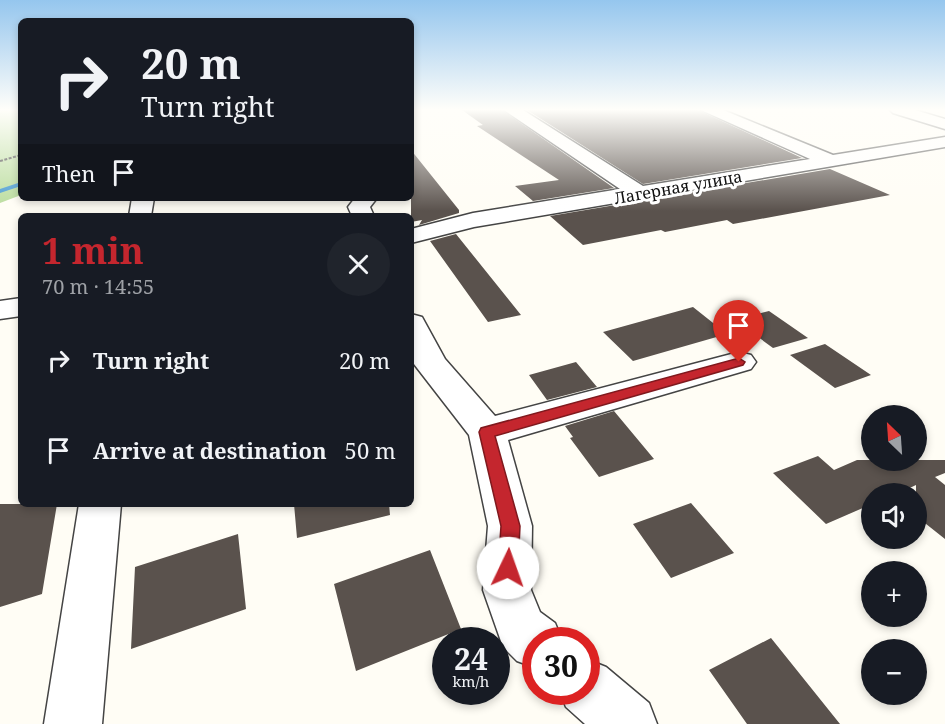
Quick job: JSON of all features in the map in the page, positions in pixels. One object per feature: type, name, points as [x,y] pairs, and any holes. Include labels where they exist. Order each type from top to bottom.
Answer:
[{"type":"street","points":[[564,144],[642,194]]},
{"type":"street","points":[[790,144],[829,160]]},
{"type":"street","name":"Лагерная улица","points":[[414,235],[473,220],[642,194],[829,160],[934,144]]},
{"type":"street","points":[[914,147],[945,159]]},
{"type":"street","points":[[0,310],[18,307]]},
{"type":"street","points":[[414,329],[431,364],[487,432],[510,526],[507,590],[522,630]]},
{"type":"street","points":[[487,432],[739,362]]},
{"type":"street","points":[[73,724],[100,507]]},
{"type":"street","points":[[600,700],[627,724]]},
{"type":"path","points":[[0,161],[18,156]]},
{"type":"green space","points":[[0,144],[18,144],[18,196],[0,203]]},
{"type":"building","points":[[504,144],[551,144],[614,188],[533,201],[515,186],[559,180]]},
{"type":"building","points":[[580,144],[771,144],[802,158],[643,184]]},
{"type":"building","points":[[414,154],[459,210],[459,213],[419,225],[422,220],[414,221],[414,213],[411,213],[411,201],[414,201]]},
{"type":"building","points":[[830,169],[890,195],[733,224],[727,220],[583,245],[550,216]]},
{"type":"building","points":[[456,234],[521,315],[488,322],[430,241]]},
{"type":"building","points":[[693,307],[727,334],[633,361],[603,332]]},
{"type":"building","points":[[769,311],[808,338],[773,348],[735,320]]},
{"type":"building","points":[[825,344],[871,375],[835,388],[790,355]]},
{"type":"building","points":[[576,362],[597,387],[547,400],[529,375]]},
{"type":"building","points":[[614,411],[654,459],[599,477],[570,438],[573,437],[565,426]]},
{"type":"building","points":[[818,456],[834,470],[861,460],[861,471],[927,471],[927,460],[945,460],[945,473],[935,477],[945,485],[945,539],[927,525],[927,483],[861,483],[861,509],[826,524],[773,473]]},
{"type":"building","points":[[691,503],[734,553],[671,578],[633,524]]},
{"type":"building","points":[[0,504],[18,504],[18,507],[56,507],[42,594],[0,607]]},
{"type":"building","points":[[294,507],[389,507],[390,515],[297,538]]},
{"type":"building","points":[[238,534],[246,609],[131,649],[135,567]]},
{"type":"building","points":[[430,550],[460,627],[432,627],[432,641],[356,671],[334,584]]},
{"type":"building","points":[[771,638],[840,724],[747,724],[709,670]]},
{"type":"waterway","points":[[0,191],[18,185]]},
{"type":"route","points":[[508,568],[510,526],[487,432],[739,362]]}]
